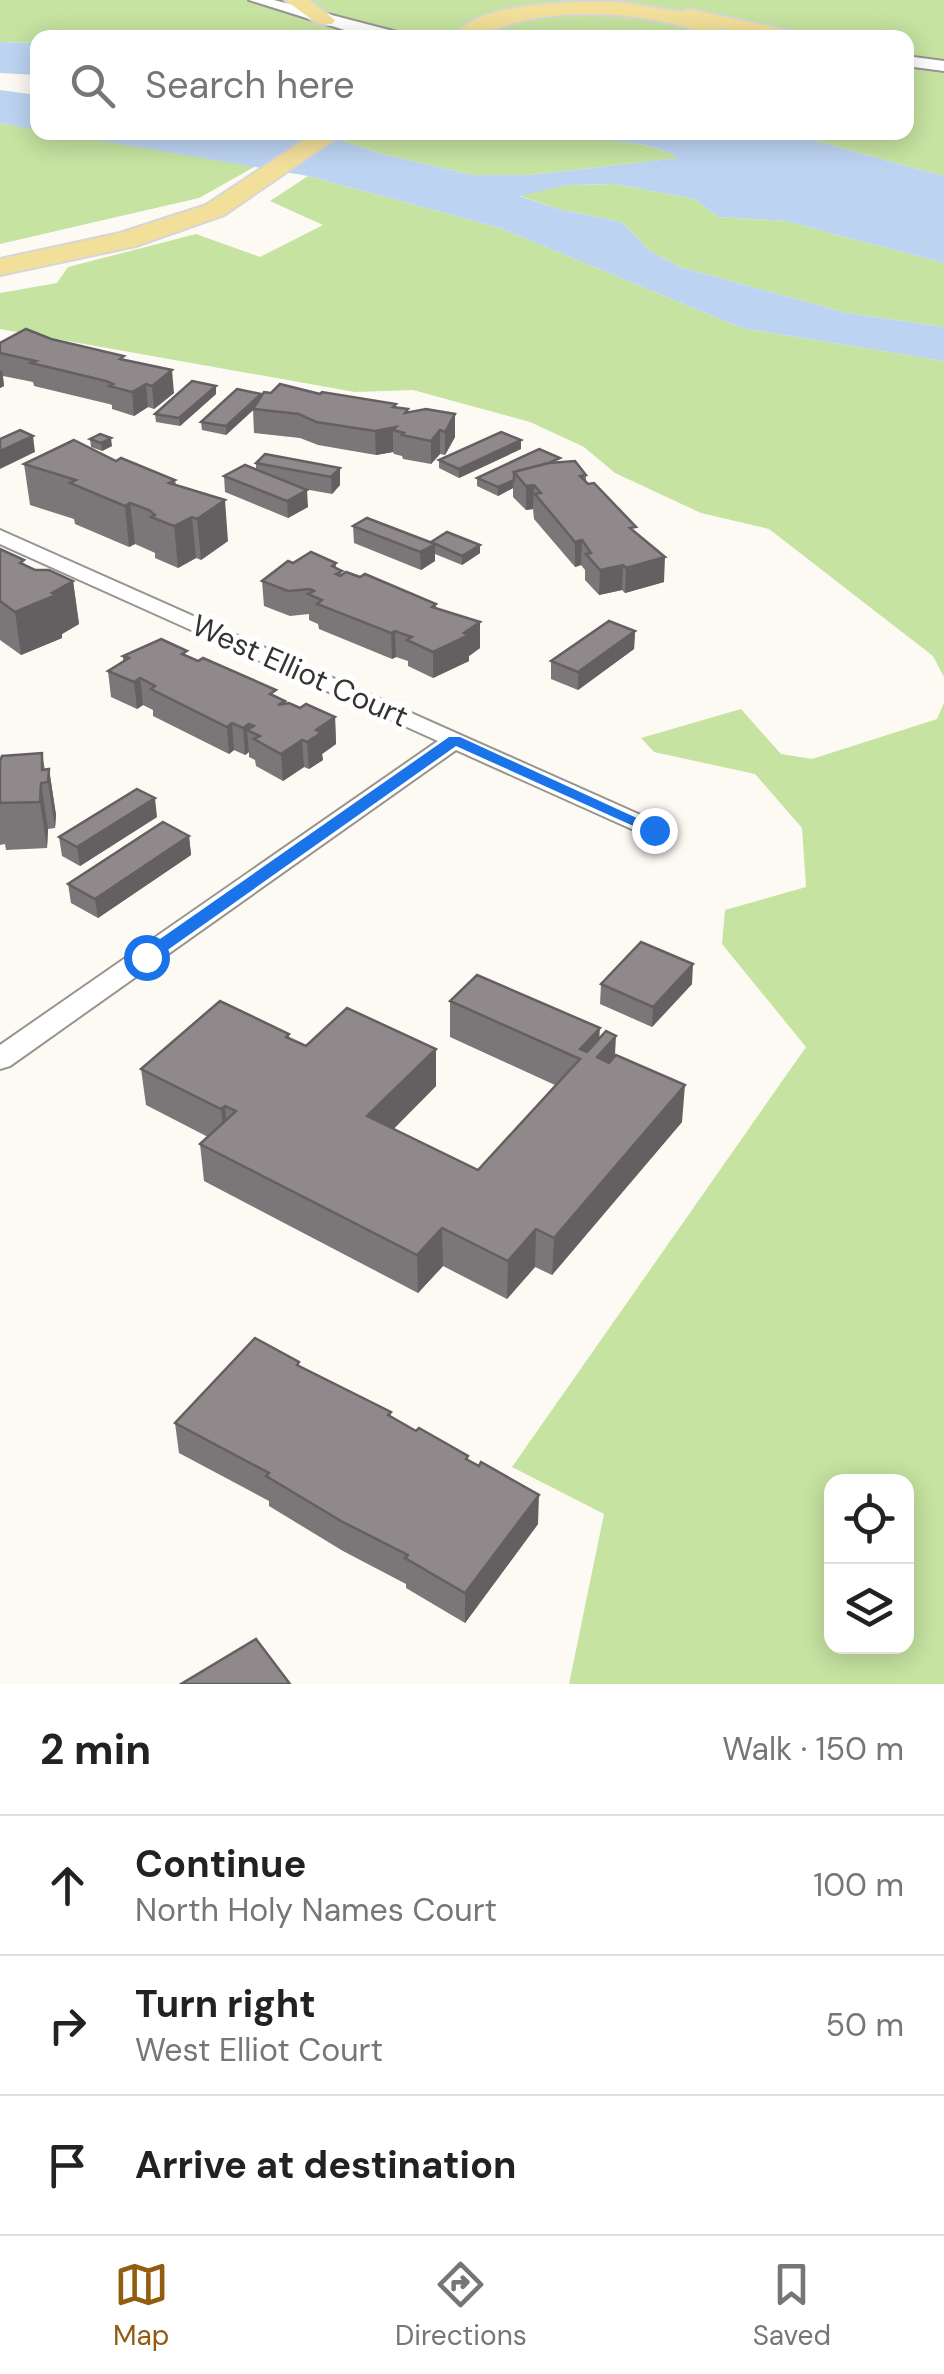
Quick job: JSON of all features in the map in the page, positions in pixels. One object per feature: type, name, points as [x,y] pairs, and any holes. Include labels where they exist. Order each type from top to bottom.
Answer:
[{"type":"main road","points":[[295,0],[325,20]]},
{"type":"main road","points":[[473,30],[522,0]]},
{"type":"main road","points":[[635,0],[714,30]]},
{"type":"main road","points":[[468,30],[483,4]]},
{"type":"main road","points":[[477,30],[538,8],[596,5],[693,22],[715,30]]},
{"type":"main road","points":[[0,267],[127,240],[215,210],[320,140]]},
{"type":"street","points":[[257,0],[373,30]]},
{"type":"street","points":[[914,62],[944,66]]},
{"type":"street","name":"West Elliot Court","points":[[0,536],[654,830]]},
{"type":"street","points":[[0,1059],[454,740]]},
{"type":"green space","points":[[0,0],[944,0],[944,176],[812,140],[914,140],[914,30],[30,30],[30,43],[0,42]]},
{"type":"green space","points":[[0,123],[30,128],[30,140],[101,140],[256,166],[199,198],[0,244]]},
{"type":"green space","points":[[340,140],[604,140],[659,149],[680,158],[530,175],[473,175]]},
{"type":"green space","points":[[308,176],[500,228],[742,328],[944,361],[944,677],[933,656],[769,529],[701,513],[615,473],[584,447],[530,422],[413,390],[355,392],[0,329],[0,293],[57,283],[68,267],[196,234],[260,257],[323,225],[270,201]]},
{"type":"green space","points":[[615,184],[694,199],[719,217],[785,221],[944,263],[944,327],[847,313],[680,267],[650,251],[622,222],[558,209],[517,195],[569,185]]},
{"type":"green space","points":[[944,703],[944,1684],[569,1684],[604,1514],[512,1467],[806,1047],[722,944],[725,910],[806,887],[802,828],[755,774],[654,752],[641,738],[741,709],[781,754],[812,759],[937,719]]},
{"type":"water","points":[[0,42],[30,43],[30,75],[0,73]]},
{"type":"water","points":[[0,90],[30,94],[30,129],[0,123]]},
{"type":"water","points":[[96,140],[340,140],[473,175],[530,175],[679,158],[647,146],[606,140],[812,140],[944,176],[944,263],[785,221],[719,217],[694,199],[615,184],[569,185],[519,196],[558,209],[622,222],[650,251],[680,267],[847,313],[944,327],[944,361],[742,328],[500,228],[308,176]]},
{"type":"building","points":[[26,329],[51,339],[124,356],[120,359],[172,370],[152,386],[146,384],[132,392],[109,386],[113,384],[106,381],[0,353],[0,343]]},
{"type":"building","points":[[192,381],[216,386],[179,418],[155,414]]},
{"type":"building","points":[[280,384],[320,394],[396,404],[393,407],[408,409],[405,413],[426,409],[455,414],[445,432],[440,430],[431,441],[402,435],[393,430],[396,427],[375,431],[316,422],[299,414],[253,409],[264,392],[271,393]]},
{"type":"building","points":[[237,389],[261,394],[226,426],[201,422]]},
{"type":"building","points":[[20,430],[33,436],[0,451],[0,439]]},
{"type":"building","points":[[501,432],[521,440],[459,469],[439,460]]},
{"type":"building","points":[[100,434],[111,438],[101,443],[90,439]]},
{"type":"building","points":[[74,440],[116,461],[121,458],[175,480],[169,483],[225,500],[197,519],[192,517],[174,526],[151,517],[155,515],[149,510],[130,503],[125,506],[70,483],[76,480],[24,464]]},
{"type":"building","points":[[539,449],[560,458],[514,472],[514,480],[498,487],[477,478]]},
{"type":"building","points":[[265,454],[340,468],[331,477],[256,463]]},
{"type":"building","points":[[575,461],[586,475],[580,476],[588,484],[594,483],[636,527],[630,528],[665,557],[626,568],[623,565],[600,570],[586,554],[591,553],[582,540],[575,542],[535,494],[541,493],[534,485],[526,486],[514,472]]},
{"type":"building","points":[[245,465],[307,490],[287,501],[224,476]]},
{"type":"building","points":[[367,518],[435,544],[420,552],[353,526]]},
{"type":"building","points":[[447,532],[480,545],[462,556],[431,542]]},
{"type":"building","points":[[0,549],[35,570],[49,570],[73,581],[52,593],[56,595],[15,612],[0,601]]},
{"type":"building","points":[[311,552],[336,563],[332,566],[342,571],[336,574],[340,576],[346,572],[360,577],[365,574],[436,604],[432,607],[480,622],[464,633],[469,635],[433,652],[407,640],[412,637],[391,633],[317,604],[322,600],[308,594],[314,591],[310,589],[288,591],[262,581],[288,561],[293,563]]},
{"type":"building","points":[[609,621],[635,631],[578,672],[551,661]]},
{"type":"building","points":[[161,639],[187,651],[182,654],[198,661],[203,658],[276,690],[270,694],[285,701],[278,705],[289,703],[300,708],[306,704],[335,717],[316,730],[321,733],[281,754],[254,739],[260,736],[247,730],[254,726],[243,728],[232,723],[227,727],[151,689],[155,686],[140,678],[134,682],[108,671],[129,658],[123,656]]},
{"type":"building","points":[[42,753],[42,770],[49,769],[48,782],[41,783],[40,802],[0,803],[2,756]]},
{"type":"building","points":[[137,789],[155,798],[77,847],[59,837]]},
{"type":"building","points":[[163,822],[189,836],[95,899],[68,884]]},
{"type":"building","points":[[641,942],[693,964],[653,1007],[601,984]]},
{"type":"building","points":[[477,975],[600,1028],[580,1049],[587,1052],[606,1031],[616,1036],[597,1057],[609,1063],[616,1055],[685,1085],[554,1238],[536,1229],[508,1261],[442,1228],[417,1255],[200,1144],[236,1111],[225,1106],[221,1109],[141,1069],[220,1001],[306,1046],[347,1008],[436,1049],[367,1116],[478,1170],[580,1059],[450,1001]]},
{"type":"building","points":[[255,1338],[299,1362],[297,1365],[391,1412],[388,1415],[416,1431],[419,1428],[468,1456],[466,1459],[479,1466],[481,1462],[539,1495],[465,1593],[405,1558],[408,1555],[266,1476],[269,1473],[175,1423]]},
{"type":"building","points":[[256,1639],[290,1684],[181,1684]]},
{"type":"route","points":[[146,957],[454,740],[654,830]]}]
